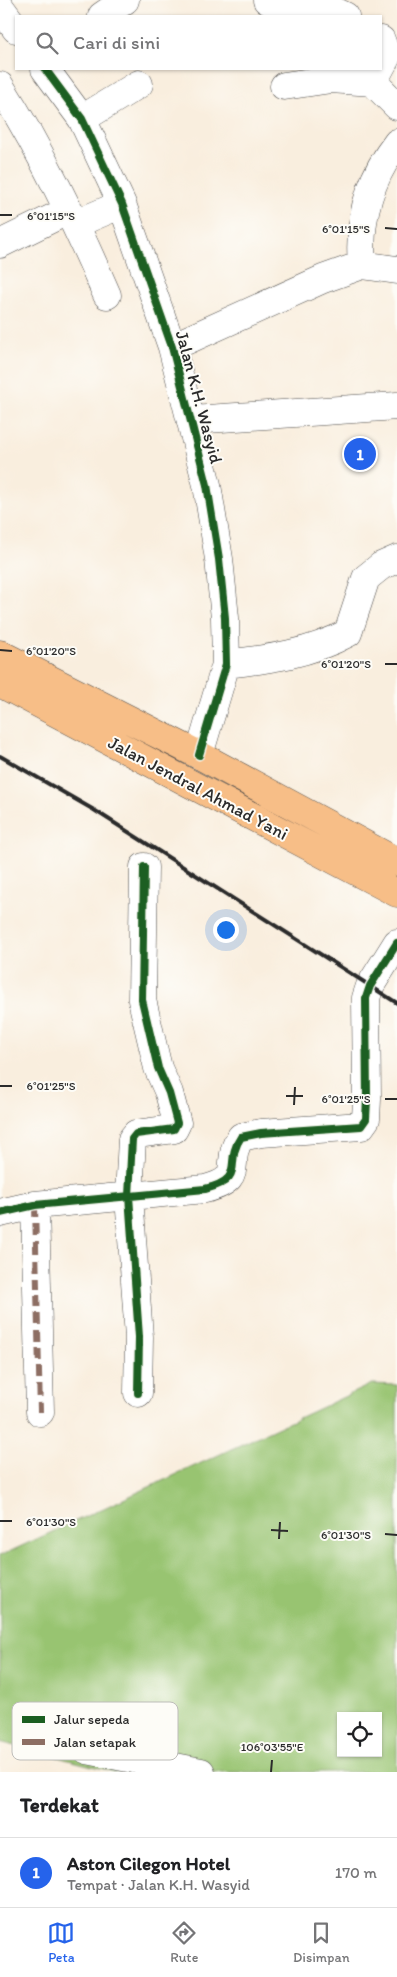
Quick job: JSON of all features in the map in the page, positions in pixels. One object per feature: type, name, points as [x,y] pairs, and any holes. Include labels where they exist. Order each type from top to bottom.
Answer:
[{"type":"highway","name":"Jalan Jendral Ahmad Yani","points":[[0,654],[199,755],[397,862]]},
{"type":"highway","name":"Jalan Jendral Ahmad Yani","points":[[0,684],[397,893]]},
{"type":"street","points":[[103,15],[125,0]]},
{"type":"street","points":[[267,0],[272,4],[288,7],[318,7],[342,15]]},
{"type":"street","points":[[0,7],[15,28]]},
{"type":"street","points":[[382,42],[387,56],[382,65]]},
{"type":"street","name":"Jalan K.H. Wasyid","points":[[46,70],[82,119],[122,204],[172,347],[207,485],[226,618],[226,664],[199,755]]},
{"type":"street","points":[[373,82],[379,70]]},
{"type":"street","points":[[284,86],[300,82],[331,79],[373,82],[397,106]]},
{"type":"street","points":[[82,119],[139,84]]},
{"type":"street","points":[[0,86],[29,132],[72,217],[106,294]]},
{"type":"street","points":[[362,264],[361,230],[367,197],[378,171],[397,143]]},
{"type":"street","points":[[0,244],[72,217],[122,204]]},
{"type":"street","points":[[172,347],[323,279],[362,264],[397,270]]},
{"type":"street","points":[[192,420],[396,404]]},
{"type":"street","points":[[226,664],[301,653],[330,643],[348,633],[366,578],[381,566],[397,559]]},
{"type":"street","points":[[138,1393],[139,1337],[129,1196],[133,1136],[174,1130],[177,1123],[169,1093],[158,1068],[142,1000],[144,867]]},
{"type":"street","points":[[0,1213],[35,1205],[205,1190],[220,1186],[228,1179],[233,1170],[236,1144],[241,1137],[261,1133],[356,1127],[364,1123],[368,1099],[366,998],[370,986],[397,943]]},
{"type":"street","points":[[35,1205],[40,1412]]},
{"type":"street","points":[[139,1760],[201,1772]]},
{"type":"green space","points":[[372,1384],[397,1385],[397,1772],[115,1772],[69,1760],[178,1760],[178,1702],[12,1702],[12,1745],[0,1742],[0,1556]]},
{"type":"railway","points":[[0,756],[94,810],[397,1003]]},
{"type":"marked path","points":[[35,1205],[40,1412]]},
{"type":"cycle path","points":[[46,70],[82,119],[122,204],[172,347],[207,485],[219,559],[225,618],[226,664],[199,755]]},
{"type":"cycle path","points":[[138,1393],[139,1337],[129,1196],[132,1139],[136,1134],[174,1129],[177,1123],[169,1093],[158,1068],[142,1000],[144,867]]},
{"type":"cycle path","points":[[0,1213],[35,1205],[205,1189],[218,1185],[231,1175],[236,1146],[241,1137],[261,1133],[361,1126],[366,1119],[367,1099],[366,998],[370,986],[397,943]]},
{"type":"place","name":"Aston Cilegon Hotel","points":[[360,454]]}]
